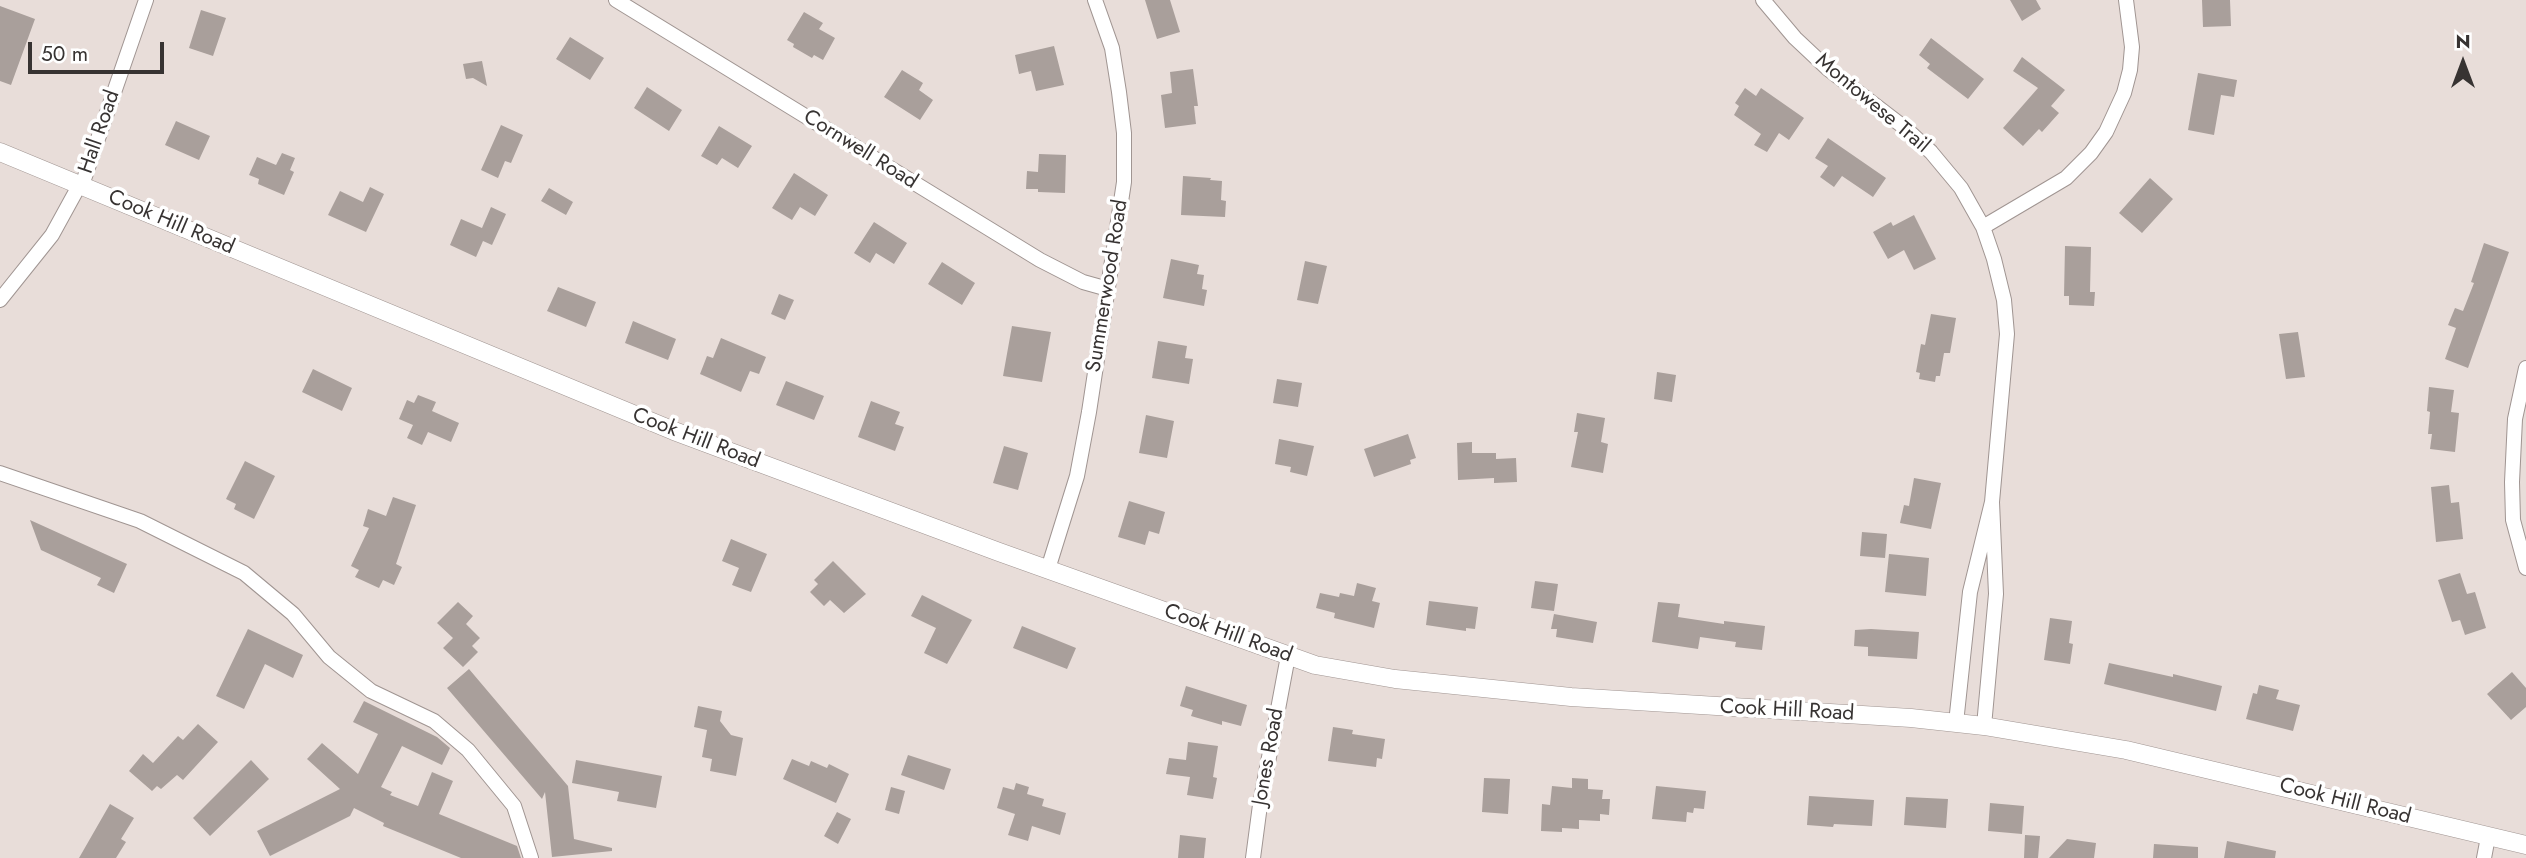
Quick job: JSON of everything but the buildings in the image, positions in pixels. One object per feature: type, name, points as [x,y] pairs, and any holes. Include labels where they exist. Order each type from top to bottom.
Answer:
[{"type":"street","name":"Hall Road","points":[[0,300],[52,235],[81,184],[146,0]]},
{"type":"street","name":"Cornwell Road","points":[[616,0],[1040,260],[1083,282],[1108,289]]},
{"type":"street","name":"Summerwood Road","points":[[1048,569],[1077,476],[1124,182],[1124,133],[1111,48],[1094,0]]},
{"type":"street","name":"Montowese Trail","points":[[1763,0],[1828,69],[1905,128],[1931,152],[1961,188],[1983,227],[1994,258],[2004,300],[2007,334],[1992,502],[1996,594],[1984,726]]},
{"type":"street","points":[[1983,227],[2066,178],[2091,153],[2106,132],[2124,93],[2130,70],[2132,47],[2126,0]]},
{"type":"street","name":"Cook Hill Road","points":[[0,152],[674,431],[1315,665],[1395,679],[1571,697],[1984,726],[2126,750],[2526,845]]},
{"type":"street","points":[[2525,372],[2515,419],[2511,482],[2513,520],[2526,568]]},
{"type":"street","points":[[0,473],[140,521],[244,573],[293,614],[329,657],[371,691],[434,721],[468,750],[514,806],[531,858]]},
{"type":"street","name":"Montowese Trail","points":[[1956,723],[1970,592],[1992,502]]},
{"type":"street","name":"Jones Road","points":[[1253,858],[1262,792],[1288,656]]},
{"type":"street","points":[[2484,858],[2488,837]]}]
